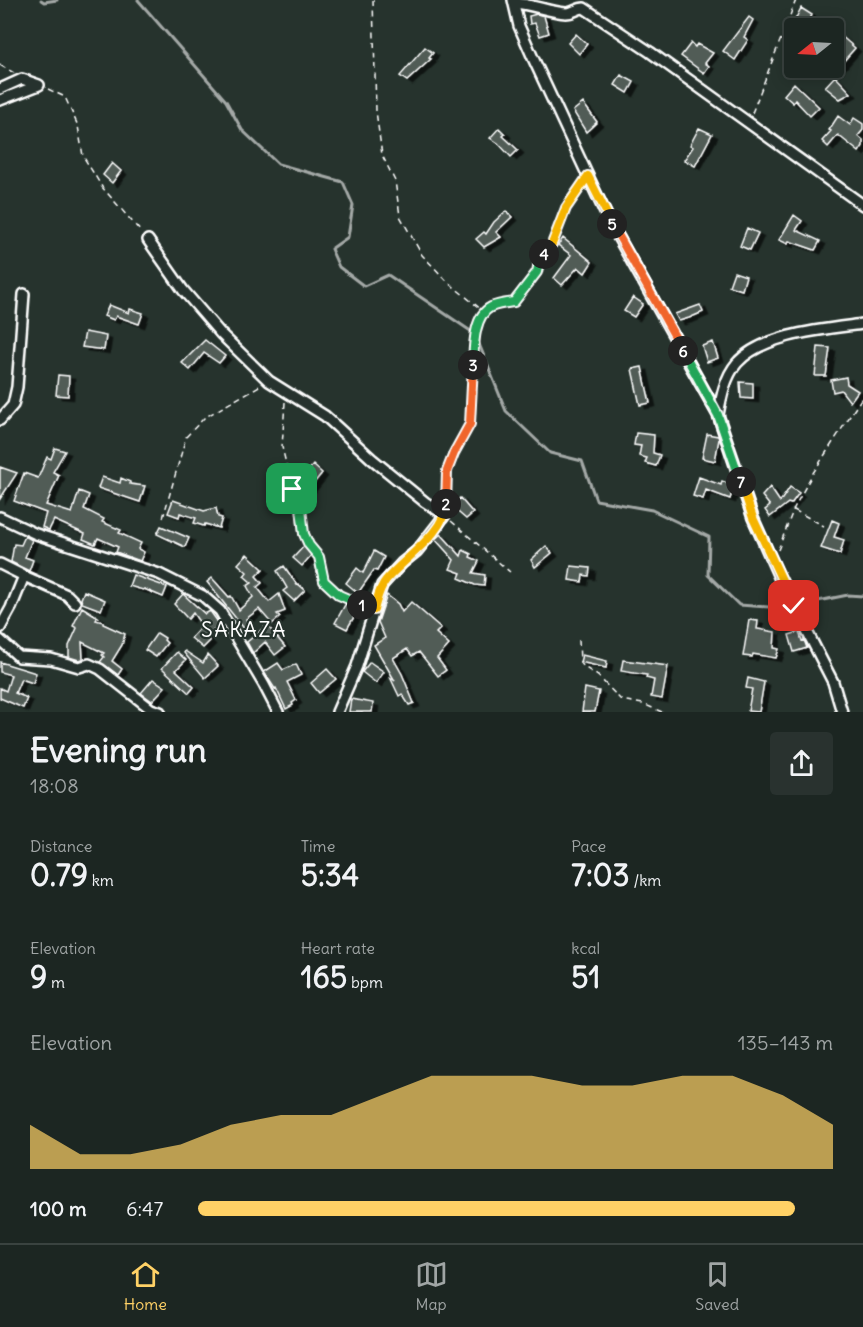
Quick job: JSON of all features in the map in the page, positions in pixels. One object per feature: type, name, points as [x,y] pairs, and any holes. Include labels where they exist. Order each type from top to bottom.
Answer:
[{"type":"street","points":[[843,712],[833,682],[772,562],[753,518],[718,415],[608,219],[519,26],[513,1],[569,13],[584,8],[863,205]]},
{"type":"street","points":[[0,89],[22,79],[39,85]]},
{"type":"street","points":[[0,100],[39,85]]},
{"type":"street","points":[[148,240],[183,290],[221,334],[269,381],[325,416],[372,459],[425,502],[445,515],[417,551],[385,580],[357,666],[337,712],[327,712]]},
{"type":"street","points":[[0,420],[13,405],[17,387],[24,294]]},
{"type":"street","points":[[718,415],[722,395],[735,365],[744,357],[778,340],[820,330],[863,324]]},
{"type":"street","points":[[0,517],[36,534],[159,574],[203,596],[219,611],[264,684],[278,712]]},
{"type":"street","points":[[0,564],[67,595],[75,603]]},
{"type":"street","points":[[0,628],[24,576]]},
{"type":"street","points":[[0,640],[19,657],[51,659],[79,667],[89,664],[100,669],[151,709],[160,712]]},
{"type":"path","points":[[373,0],[376,111],[382,155],[395,181],[400,216],[422,255],[448,282],[484,312]]},
{"type":"path","points":[[748,122],[796,0]]},
{"type":"path","points":[[0,64],[22,79]]},
{"type":"path","points":[[39,85],[65,97],[75,117],[83,156],[102,187],[148,240]]},
{"type":"path","points":[[510,572],[445,515],[447,471],[470,424],[476,334],[484,312],[493,306],[514,302],[530,283],[537,272],[539,262],[552,244],[566,208],[588,176]]},
{"type":"path","points":[[163,518],[186,437],[204,418],[269,381]]},
{"type":"path","points":[[285,392],[282,447],[292,489],[301,508],[304,534],[309,545],[319,557],[324,581],[339,595],[374,610]]},
{"type":"path","points":[[772,562],[783,541],[793,510],[813,473],[863,396]]},
{"type":"path","points":[[793,510],[824,526]]},
{"type":"path","points":[[579,640],[580,662],[598,676],[621,700],[643,704],[662,712]]},
{"type":"building","points":[[801,8],[812,15],[810,18],[796,18]]},
{"type":"building","points":[[537,14],[544,16],[549,33],[540,36],[535,23],[530,24],[529,16]]},
{"type":"building","points":[[749,17],[753,20],[744,37],[748,40],[735,60],[723,51]]},
{"type":"building","points":[[576,34],[587,44],[579,54],[568,43]]},
{"type":"building","points":[[844,38],[855,48],[844,61]]},
{"type":"building","points":[[691,43],[695,47],[697,44],[713,53],[705,63],[709,66],[704,73],[681,56]]},
{"type":"building","points":[[425,47],[433,53],[429,58],[431,59],[407,81],[400,76]]},
{"type":"building","points":[[621,75],[634,82],[628,93],[615,85]]},
{"type":"building","points":[[833,78],[837,78],[851,93],[840,99],[825,87]]},
{"type":"building","points":[[794,83],[819,107],[810,116],[795,100],[793,103],[784,95]]},
{"type":"building","points":[[583,103],[597,122],[586,132],[573,111]]},
{"type":"building","points":[[838,116],[850,125],[854,118],[863,124],[863,130],[858,136],[863,140],[863,146],[859,152],[838,135],[828,147],[822,141],[831,131],[829,130]]},
{"type":"building","points":[[499,128],[505,134],[503,136],[518,150],[511,157],[490,138]]},
{"type":"building","points":[[699,128],[712,134],[695,166],[684,160],[693,147],[690,145]]},
{"type":"building","points":[[112,163],[121,171],[112,183],[103,175]]},
{"type":"building","points":[[506,211],[512,217],[496,232],[501,237],[484,247],[476,239],[484,232],[486,234],[494,222]]},
{"type":"building","points":[[794,215],[802,221],[796,230],[820,241],[815,250],[779,240]]},
{"type":"building","points":[[747,228],[758,233],[750,250],[740,246]]},
{"type":"building","points":[[563,238],[592,262],[585,273],[578,267],[562,285],[554,278],[571,255],[558,245]]},
{"type":"building","points":[[734,272],[746,276],[742,290],[729,286]]},
{"type":"building","points":[[633,297],[643,304],[634,317],[624,311]]},
{"type":"building","points":[[109,305],[129,313],[130,309],[143,313],[139,324],[116,316],[114,320],[104,316]]},
{"type":"building","points":[[700,305],[703,312],[689,318],[679,321],[675,314]]},
{"type":"building","points":[[85,332],[106,336],[104,350],[82,347]]},
{"type":"building","points":[[205,340],[225,356],[219,363],[204,353],[190,370],[182,363]]},
{"type":"building","points":[[713,342],[718,358],[707,362],[702,346]]},
{"type":"building","points":[[818,347],[830,348],[826,376],[815,376]]},
{"type":"building","points":[[642,367],[650,403],[640,405],[632,369]]},
{"type":"building","points":[[58,375],[69,376],[68,396],[56,395]]},
{"type":"building","points":[[846,377],[847,384],[858,391],[850,402],[841,390],[833,392],[831,380]]},
{"type":"building","points":[[740,382],[753,383],[753,399],[741,398]]},
{"type":"building","points":[[636,433],[654,435],[653,453],[660,455],[656,466],[645,463],[647,458],[639,456],[641,446],[634,445]]},
{"type":"building","points":[[707,434],[718,436],[719,439],[715,461],[702,458]]},
{"type":"building","points":[[55,448],[65,451],[53,472],[59,475],[46,505],[72,513],[79,491],[89,495],[84,509],[104,519],[102,522],[121,530],[119,533],[141,543],[138,549],[144,552],[140,561],[116,552],[118,547],[98,538],[95,544],[83,539],[85,534],[54,520],[49,530],[42,527],[46,513],[14,501],[24,473],[38,478],[47,457],[51,459]]},
{"type":"building","points":[[313,465],[322,473],[306,493],[298,486],[309,475],[307,472]]},
{"type":"building","points":[[0,467],[17,473],[0,499]]},
{"type":"building","points":[[102,477],[120,483],[121,478],[130,484],[145,486],[140,502],[98,488]]},
{"type":"building","points":[[699,477],[721,485],[722,481],[734,486],[730,499],[706,490],[703,499],[693,496]]},
{"type":"building","points":[[770,487],[780,502],[790,487],[799,493],[791,504],[788,503],[770,517],[765,510],[770,506],[762,496]]},
{"type":"building","points":[[460,498],[473,513],[466,519],[452,507]]},
{"type":"building","points":[[173,500],[204,511],[216,508],[218,517],[222,518],[219,528],[194,523],[196,518],[180,513],[179,517],[168,513]]},
{"type":"building","points":[[832,520],[839,523],[834,537],[844,540],[840,554],[821,548]]},
{"type":"building","points":[[161,526],[189,538],[185,547],[157,534]]},
{"type":"building","points":[[441,534],[461,556],[463,550],[471,554],[470,557],[479,561],[473,573],[485,575],[484,586],[459,578],[461,573],[450,569],[454,560],[435,539]]},
{"type":"building","points":[[25,536],[32,540],[25,557],[33,560],[29,571],[11,562],[14,544],[21,545]]},
{"type":"building","points":[[305,545],[313,553],[302,566],[293,558]]},
{"type":"building","points":[[546,546],[552,553],[535,567],[531,560]]},
{"type":"building","points":[[374,551],[384,557],[377,571],[374,570],[358,593],[346,583],[357,568],[363,573]]},
{"type":"building","points":[[247,554],[263,569],[256,576],[262,583],[257,587],[269,602],[279,594],[285,611],[277,614],[280,617],[272,624],[259,609],[246,619],[250,628],[246,631],[207,582],[212,578],[229,597],[231,596],[239,610],[253,597],[247,586],[252,583],[244,576],[247,572],[238,564]]},
{"type":"building","points":[[284,566],[297,585],[305,590],[294,601],[283,591],[287,588],[277,571]]},
{"type":"building","points":[[571,566],[590,568],[589,576],[583,575],[582,582],[569,580]]},
{"type":"building","points":[[133,575],[167,587],[163,597],[129,586]]},
{"type":"building","points":[[84,591],[105,600],[101,610],[82,603]]},
{"type":"building","points":[[183,594],[205,614],[210,611],[220,625],[206,637],[210,641],[203,648],[191,638],[202,626],[193,613],[188,619],[174,604]]},
{"type":"building","points":[[387,595],[398,604],[402,612],[411,602],[441,628],[436,633],[449,645],[437,658],[446,670],[438,676],[419,652],[412,656],[407,649],[393,658],[414,703],[409,705],[402,694],[399,696],[390,677],[395,681],[374,645],[385,638],[378,622]]},
{"type":"building","points":[[346,603],[358,610],[347,629],[335,623]]},
{"type":"building","points":[[82,607],[98,617],[96,620],[125,634],[122,645],[112,661],[122,669],[118,675],[100,662],[104,653],[82,642],[83,659],[69,657],[69,646],[77,628],[73,626]]},
{"type":"building","points":[[749,620],[758,621],[757,629],[775,632],[774,648],[779,649],[776,658],[753,654],[752,657],[743,656]]},
{"type":"building","points":[[267,625],[285,647],[275,655],[265,642],[253,653],[247,642]]},
{"type":"building","points":[[799,632],[807,648],[794,652],[789,635]]},
{"type":"building","points":[[157,633],[165,638],[167,643],[156,657],[145,650]]},
{"type":"building","points":[[185,651],[203,663],[208,655],[218,666],[205,678],[184,653]]},
{"type":"building","points":[[177,652],[186,660],[176,670],[194,687],[189,693],[162,668]]},
{"type":"building","points":[[582,655],[607,661],[606,668],[580,662]]},
{"type":"building","points":[[623,660],[668,666],[662,699],[651,697],[654,680],[646,678],[647,675],[621,671]]},
{"type":"building","points":[[0,662],[36,673],[33,683],[21,679],[15,693],[27,698],[23,708],[0,698],[0,688],[6,691],[11,675],[0,672]]},
{"type":"building","points":[[370,662],[384,672],[376,683],[362,672]]},
{"type":"building","points":[[278,663],[283,670],[296,664],[301,675],[287,682],[296,700],[286,709],[276,688],[264,672]]},
{"type":"building","points":[[327,669],[336,679],[319,693],[311,683]]},
{"type":"building","points":[[748,678],[764,682],[759,712],[748,711],[752,689],[746,688]]},
{"type":"building","points":[[153,679],[165,687],[152,701],[141,693]]},
{"type":"building","points":[[585,688],[599,691],[595,712],[582,712]]},
{"type":"building","points":[[351,699],[373,703],[372,712],[349,712]]},
{"type":"waterway","points":[[41,0],[44,2],[57,0]]},
{"type":"waterway","points":[[138,0],[226,101],[242,130],[278,164],[343,182],[353,205],[348,237],[331,249],[339,267],[364,286],[388,275],[475,334],[506,411],[550,453],[582,461],[596,500],[652,510],[709,537],[708,575],[739,605],[783,608],[848,595],[863,596]]},
{"type":"district","name":"SAKAZA","points":[[244,629]]},
{"type":"route","points":[[292,489],[301,508],[304,534],[309,545],[319,557],[324,581],[339,595],[374,610],[385,580],[417,551],[445,515],[447,471],[462,436],[470,424],[476,334],[484,312],[493,306],[514,302],[530,283],[537,272],[539,262],[556,236],[560,219],[588,176],[608,219],[718,415],[753,518],[794,606]]}]
